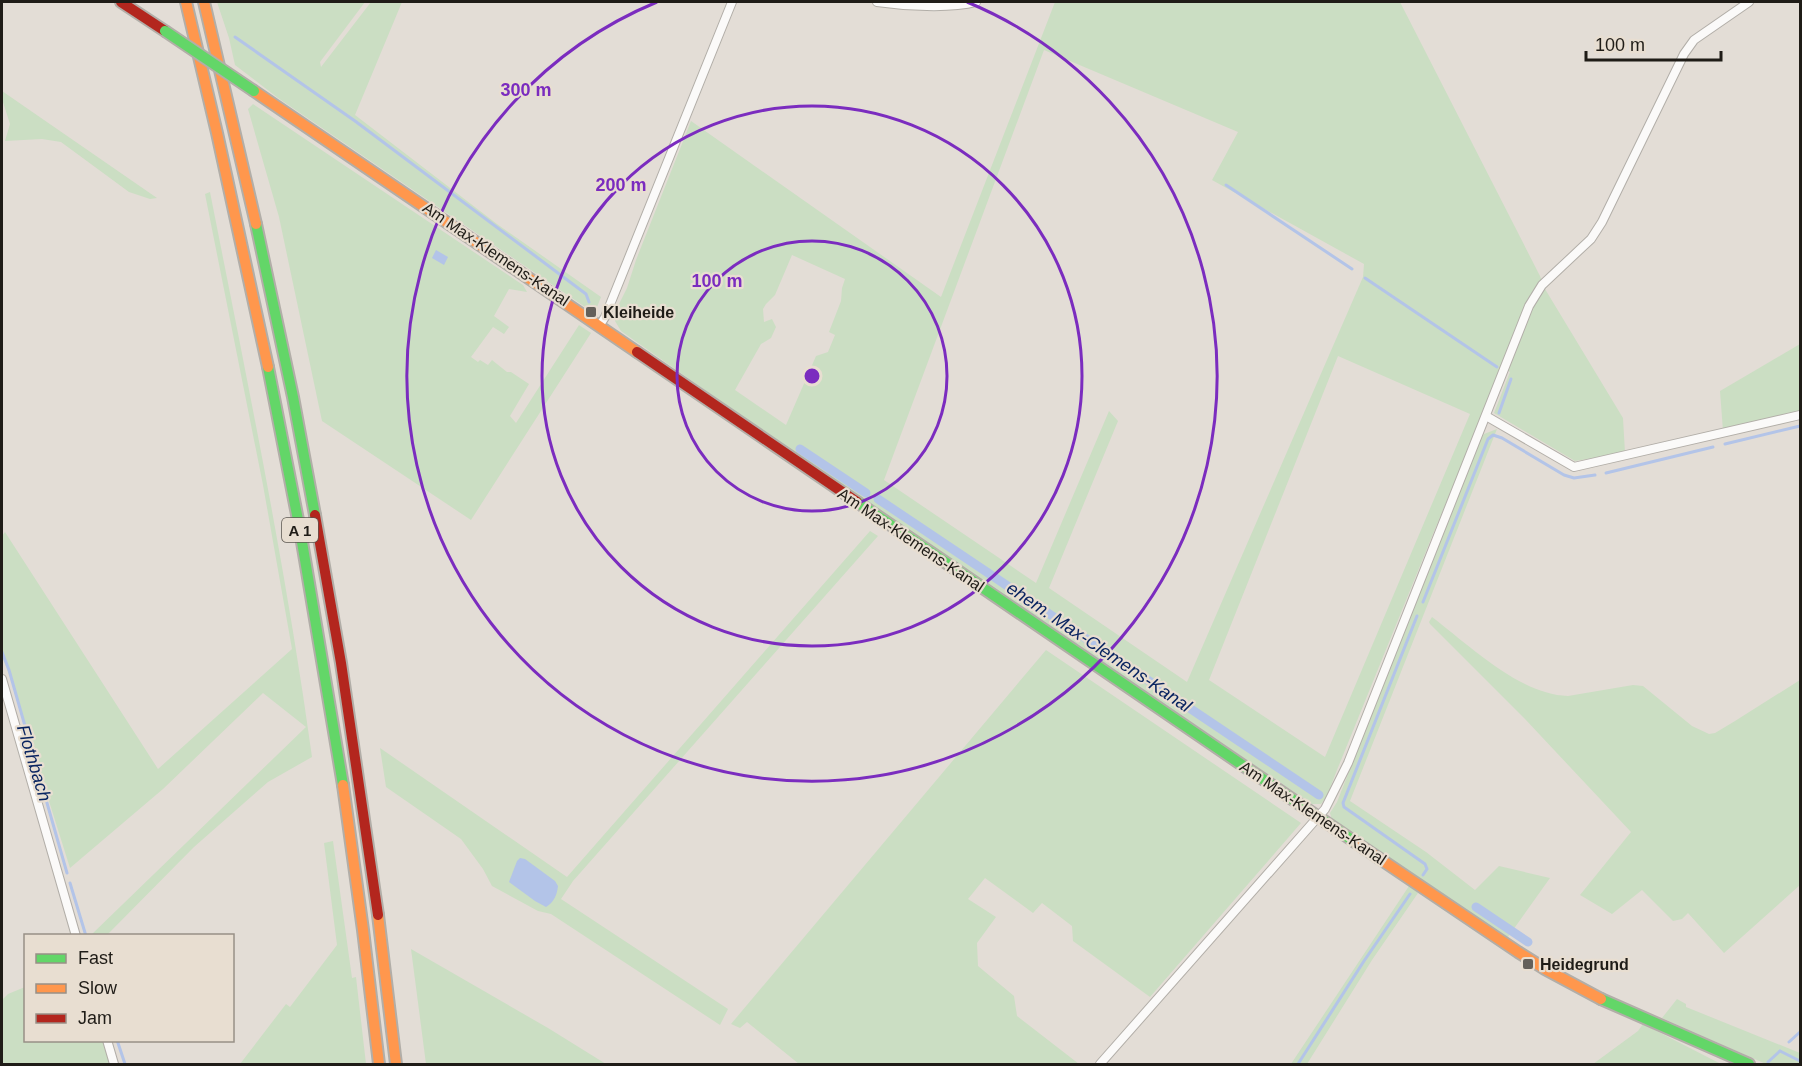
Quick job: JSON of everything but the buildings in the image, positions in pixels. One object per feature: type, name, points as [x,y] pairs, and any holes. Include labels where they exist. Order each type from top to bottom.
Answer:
[{"type":"main road","name":"Am Max-Klemens-Kanal","points":[[122,2],[600,325],[846,496],[1319,818],[1540,966],[1609,1001],[1749,1065]]},
{"type":"main road","name":"A 1","points":[[186,2],[244,247],[296,506],[339,764],[362,923],[379,1065]]},
{"type":"main road","name":"A 1","points":[[204,2],[267,273],[316,519],[341,661],[368,840],[396,1065]]},
{"type":"street","points":[[600,325],[732,2]]},
{"type":"street","points":[[877,2],[950,6],[976,2]]},
{"type":"street","points":[[1100,1065],[1319,818],[1330,801],[1348,763],[1529,306],[1542,285],[1591,239],[1602,222],[1684,54],[1694,40],[1749,2]]},
{"type":"street","points":[[1486,416],[1574,467],[1800,415]]},
{"type":"street","points":[[2,679],[75,934]]},
{"type":"street","points":[[107,1042],[114,1065]]},
{"type":"green space","points":[[217,2],[365,2],[320,62],[321,67],[371,2],[402,2],[355,115],[497,224],[601,297],[597,307],[588,309],[278,98],[235,65]]},
{"type":"green space","points":[[1055,2],[1400,2],[1545,289],[1623,418],[1625,453],[1575,461],[1494,413],[1510,372],[1500,365],[1500,374],[1327,796],[1321,804],[1312,804],[826,475],[621,331],[615,321],[616,310],[627,288],[691,121],[941,297]],"holes":[[[1044,50],[1238,132],[1212,180],[1364,264],[1363,277],[1187,682],[1049,588],[1118,421],[1109,411],[1036,583],[884,480]],[[792,255],[845,279],[841,301],[829,332],[835,335],[828,352],[816,356],[786,425],[735,390],[761,344],[771,338],[776,327],[772,319],[764,322],[763,309],[775,295]],[[1338,356],[1470,414],[1325,757],[1209,680]]]},
{"type":"green space","points":[[2,91],[157,198],[150,199],[129,192],[61,142],[42,139],[5,141],[10,124],[2,99]]},
{"type":"green space","points":[[253,104],[523,285],[527,292],[509,289],[494,316],[509,327],[504,334],[493,327],[471,357],[488,365],[492,360],[507,372],[511,372],[529,384],[510,416],[516,423],[579,325],[591,333],[471,520],[322,421],[279,217],[248,109]]},
{"type":"green space","points":[[210,192],[252,403],[278,544],[312,757],[268,782],[194,847],[108,934],[92,934],[306,727],[263,693],[163,789],[70,868],[2,656],[2,536],[5,532],[158,769],[292,649],[263,485],[205,194]]},
{"type":"green space","points":[[1800,344],[1800,412],[1723,431],[1720,391]]},
{"type":"green space","points":[[1497,429],[1350,801],[1426,852],[1475,890],[1499,866],[1550,878],[1508,937],[1437,892],[1332,820],[1330,813],[1337,802],[1480,441],[1484,434]]},
{"type":"green space","points":[[870,531],[878,536],[573,881],[561,899],[728,1009],[720,1025],[551,914],[538,911],[492,886],[483,869],[461,839],[386,787],[380,748],[567,877]]},
{"type":"green space","points":[[1432,617],[1496,667],[1532,687],[1568,696],[1633,685],[1643,686],[1692,726],[1709,734],[1715,733],[1800,680],[1800,885],[1724,953],[1688,913],[1682,919],[1673,921],[1642,890],[1612,914],[1580,895],[1631,832],[1525,719],[1430,624]]},
{"type":"green space","points":[[1046,650],[1301,823],[1150,997],[1073,941],[1072,926],[1042,903],[1033,913],[985,878],[968,899],[996,917],[977,943],[978,966],[1014,996],[1017,1016],[1079,1064],[799,1064],[747,1022],[740,1028],[731,1024]]},
{"type":"green space","points":[[333,841],[352,978],[356,977],[366,1064],[240,1064],[286,1004],[290,1007],[337,945],[324,843]]},
{"type":"green space","points":[[1409,886],[1418,893],[1372,960],[1307,1064],[1291,1064]]},
{"type":"green space","points":[[411,949],[548,1028],[606,1064],[426,1064]]},
{"type":"green space","points":[[24,987],[24,1042],[103,1042],[110,1064],[2,1064],[2,1000],[8,994]]},
{"type":"green space","points":[[1677,999],[1686,1004],[1686,1007],[1800,1053],[1800,1064],[1766,1064],[1662,1018]]},
{"type":"green space","points":[[1643,1024],[1721,1064],[1593,1064],[1638,1031]]},
{"type":"water","points":[[436,250],[448,257],[444,265],[432,258]]},
{"type":"water","points":[[520,858],[525,859],[555,881],[558,886],[555,898],[546,907],[509,882]]},
{"type":"waterway","points":[[235,37],[355,121],[586,294],[589,302]]},
{"type":"waterway","points":[[1226,185],[1352,269]]},
{"type":"waterway","points":[[1365,278],[1497,367]]},
{"type":"waterway","points":[[1499,413],[1511,379]]},
{"type":"waterway","points":[[1725,444],[1800,426]]},
{"type":"waterway","points":[[1423,602],[1488,439],[1493,435],[1502,438],[1564,475],[1574,478],[1595,475]]},
{"type":"waterway","points":[[1606,473],[1713,447]]},
{"type":"waterway","name":"ehem. Max-Clemens-Kanal","points":[[800,449],[866,493]]},
{"type":"waterway","name":"ehem. Max-Clemens-Kanal","points":[[878,499],[1319,795]]},
{"type":"waterway","points":[[1417,616],[1343,803],[1344,807],[1425,864],[1427,869],[1423,875]]},
{"type":"waterway","name":"Flothbach","points":[[2,652],[67,873]]},
{"type":"waterway","name":"Flothbach","points":[[70,883],[85,934]]},
{"type":"waterway","points":[[1298,1064],[1410,894]]},
{"type":"waterway","name":"ehem. Max-Clemens-Kanal","points":[[1476,907],[1528,942]]},
{"type":"waterway","points":[[1789,1042],[1800,1032]]},
{"type":"waterway","name":"Flothbach","points":[[118,1042],[125,1064]]},
{"type":"waterway","points":[[1780,1051],[1800,1061]]},
{"type":"waterway","points":[[1768,1062],[1780,1051]]},
{"type":"traffic: fast","points":[[165,31],[254,91]]},
{"type":"traffic: fast","points":[[256,224],[293,397],[315,515]]},
{"type":"traffic: fast","points":[[268,367],[300,530],[343,785]]},
{"type":"traffic: fast","points":[[857,502],[1355,842]]},
{"type":"traffic: fast","points":[[1601,999],[1749,1064]]},
{"type":"traffic: slow","points":[[186,2],[268,367]]},
{"type":"traffic: slow","points":[[204,2],[256,224]]},
{"type":"traffic: slow","points":[[254,91],[637,352]]},
{"type":"traffic: slow","points":[[343,785],[379,1064]]},
{"type":"traffic: slow","points":[[1355,842],[1518,952],[1601,999]]},
{"type":"traffic: slow","points":[[378,915],[396,1064]]},
{"type":"traffic: jam","points":[[121,2],[165,31]]},
{"type":"traffic: jam","points":[[637,352],[857,502]]},
{"type":"traffic: jam","points":[[315,515],[341,663],[378,915]]},
{"type":"place","name":"Kleiheide","points":[[591,312]]},
{"type":"place","name":"Heidegrund","points":[[1528,964]]}]
